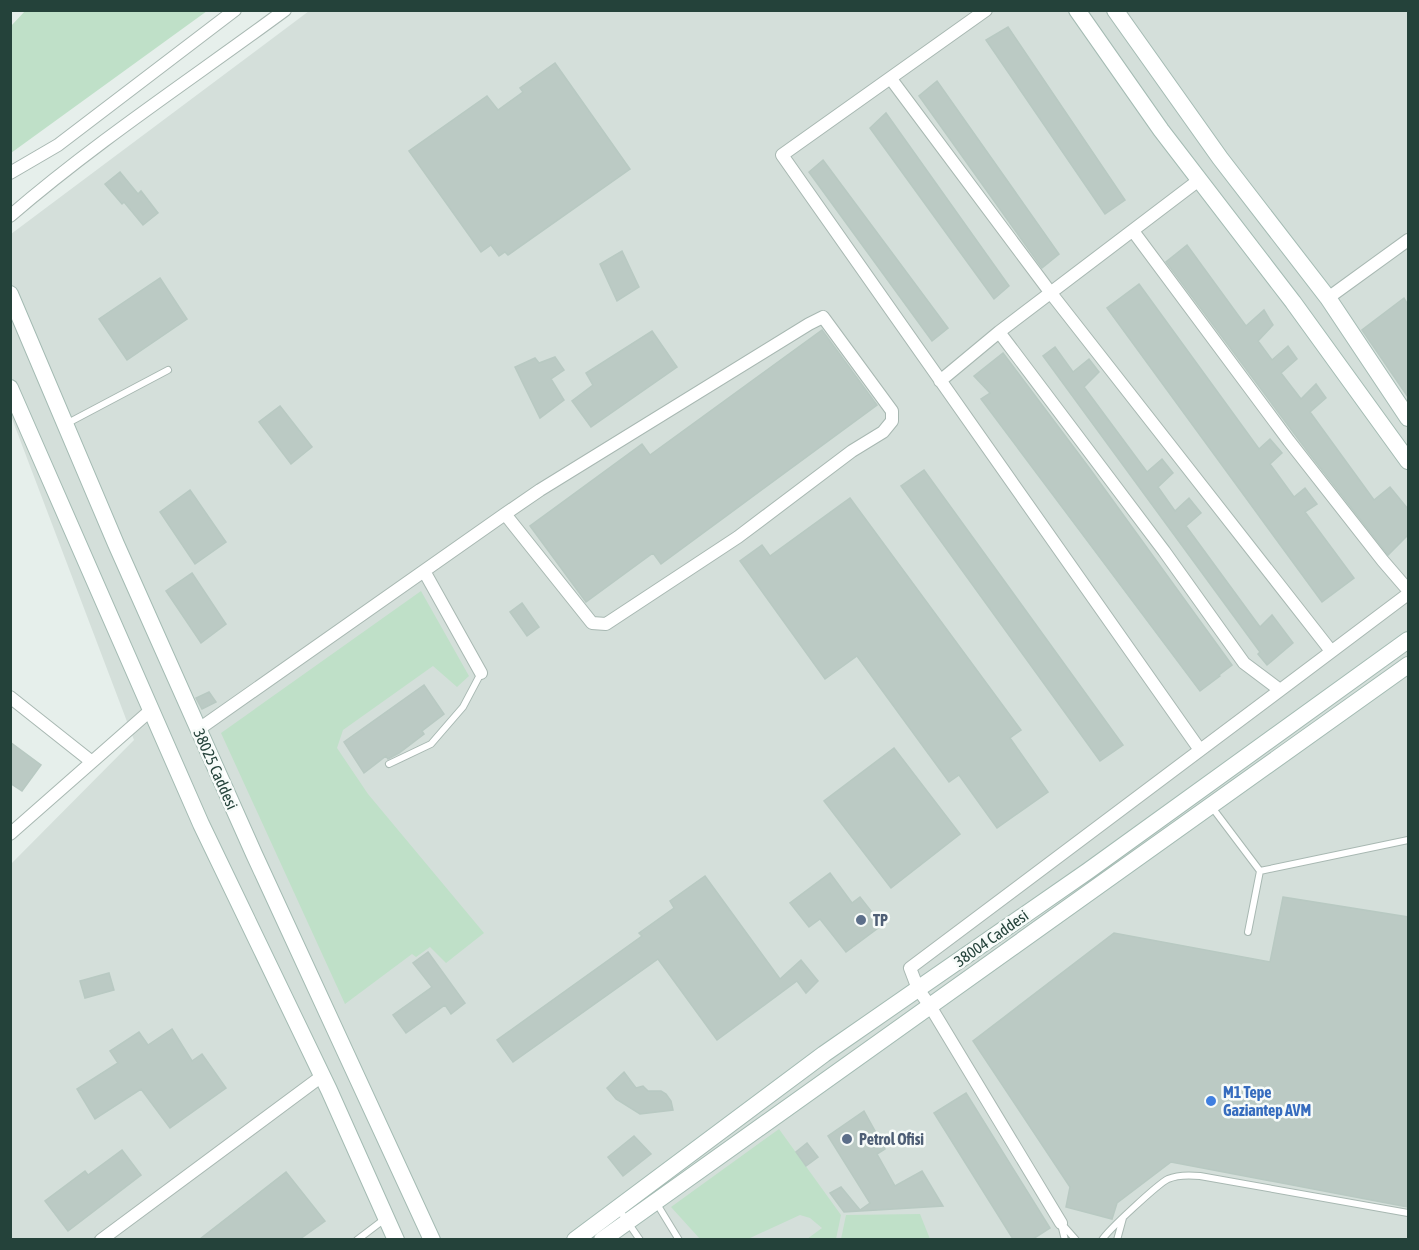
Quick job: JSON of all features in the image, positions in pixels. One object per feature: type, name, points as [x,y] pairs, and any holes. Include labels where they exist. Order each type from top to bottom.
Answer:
[{"type":"street","points":[[10,173],[58,145],[235,10]]},
{"type":"street","points":[[10,216],[47,184],[270,15],[285,10]]},
{"type":"street","points":[[986,10],[782,155],[1200,750]]},
{"type":"street","points":[[1077,10],[1161,130],[1293,302],[1408,460]]},
{"type":"street","points":[[1115,10],[1220,158],[1328,298],[1408,418]]},
{"type":"street","points":[[891,79],[1050,292],[1332,651]]},
{"type":"street","points":[[940,381],[1050,292],[1199,180]]},
{"type":"street","points":[[1061,1223],[918,989],[910,968],[1408,592],[1289,441],[1133,231]]},
{"type":"street","points":[[1328,298],[1408,240]]},
{"type":"street","name":"38025 Caddesi","points":[[10,294],[116,544],[432,1239]]},
{"type":"street","points":[[199,729],[505,514],[540,490],[823,317],[892,411],[892,421],[883,432],[852,451],[738,537],[606,624],[592,623],[505,514]]},
{"type":"street","points":[[999,332],[1164,551],[1244,663],[1280,690]]},
{"type":"street","points":[[10,388],[201,824],[322,1076],[396,1239]]},
{"type":"street","points":[[424,571],[481,673]]},
{"type":"street","name":"38004 Caddesi","points":[[575,1239],[623,1214],[824,1054],[1202,790],[1408,640]]},
{"type":"street","name":"38004 Caddesi","points":[[651,1193],[930,1006],[1408,665]]},
{"type":"street","points":[[10,697],[92,762]]},
{"type":"street","points":[[10,834],[151,710]]},
{"type":"street","points":[[1202,790],[1211,806]]},
{"type":"street","points":[[101,1239],[322,1076]]},
{"type":"street","name":"38004 Caddesi","points":[[602,1239],[623,1214]]},
{"type":"lane","points":[[66,424],[168,370]]},
{"type":"lane","points":[[389,764],[431,744],[463,707],[481,673]]},
{"type":"lane","points":[[1211,806],[1260,871],[1248,932]]},
{"type":"lane","points":[[1260,871],[1408,840]]},
{"type":"lane","points":[[1102,1239],[1167,1180],[1189,1175],[1408,1213]]},
{"type":"lane","points":[[651,1193],[679,1239]]},
{"type":"lane","points":[[623,1214],[640,1239]]},
{"type":"lane","points":[[357,1239],[386,1218]]},
{"type":"lane","points":[[1117,1239],[1123,1218]]},
{"type":"lane","points":[[1061,1223],[1065,1239]]},
{"type":"lane","points":[[1061,1223],[1076,1239]]},
{"type":"shaded area","points":[[309,11],[1408,11],[1408,1239],[11,1239],[11,864],[134,740],[11,416],[11,234]]},
{"type":"green space","points":[[25,11],[207,11],[11,153],[11,26]]},
{"type":"green space","points":[[421,591],[469,676],[457,687],[433,666],[343,730],[337,748],[368,794],[484,933],[446,963],[430,947],[416,957],[412,954],[345,1004],[221,733]]},
{"type":"green space","points":[[779,1129],[841,1215],[836,1239],[807,1239],[822,1228],[810,1218],[800,1215],[748,1239],[700,1239],[671,1207]]},
{"type":"green space","points":[[920,1214],[930,1239],[841,1239],[846,1215]]},
{"type":"building","points":[[1008,27],[1125,200],[1105,214],[986,40]]},
{"type":"building","points":[[555,63],[630,169],[508,255],[505,252],[499,256],[491,245],[481,252],[409,151],[487,96],[498,110],[523,92],[520,88]]},
{"type":"building","points":[[937,81],[1059,254],[1042,268],[919,96]]},
{"type":"building","points":[[886,113],[1009,286],[994,299],[870,128]]},
{"type":"building","points":[[823,160],[948,328],[932,341],[809,172]]},
{"type":"building","points":[[120,172],[138,194],[141,191],[158,213],[143,225],[105,184]]},
{"type":"building","points":[[1187,245],[1246,326],[1264,310],[1273,325],[1258,341],[1272,360],[1288,346],[1297,359],[1281,373],[1301,399],[1316,384],[1326,398],[1310,412],[1374,500],[1390,487],[1408,509],[1408,535],[1388,555],[1166,262]]},
{"type":"building","points":[[622,251],[639,287],[617,301],[600,264]]},
{"type":"building","points":[[160,278],[187,319],[127,360],[99,319]]},
{"type":"building","points":[[1139,284],[1259,449],[1270,439],[1282,453],[1270,464],[1294,497],[1305,488],[1317,504],[1305,512],[1354,578],[1322,602],[1107,308]]},
{"type":"building","points":[[1404,298],[1408,305],[1408,397],[1362,330]]},
{"type":"building","points":[[822,330],[877,405],[661,564],[653,553],[586,602],[530,526],[642,444],[650,455]]},
{"type":"building","points":[[652,331],[677,367],[591,427],[572,401],[593,385],[586,373]]},
{"type":"building","points":[[1055,347],[1073,372],[1089,359],[1099,372],[1084,387],[1147,472],[1162,459],[1173,473],[1158,487],[1175,511],[1189,498],[1201,513],[1186,526],[1260,627],[1272,615],[1293,643],[1267,665],[1258,654],[1260,652],[1043,356]]},
{"type":"building","points":[[1003,353],[1232,665],[1200,691],[981,399],[990,393],[974,376]]},
{"type":"building","points":[[555,357],[564,370],[551,379],[564,400],[540,418],[515,367],[535,358],[539,363]]},
{"type":"building","points":[[280,406],[312,447],[291,464],[259,422]]},
{"type":"building","points":[[924,470],[1123,745],[1100,761],[901,486]]},
{"type":"building","points":[[190,490],[226,542],[195,564],[160,512]]},
{"type":"building","points":[[850,498],[1021,730],[1010,738],[1048,792],[997,828],[959,775],[949,782],[857,656],[825,679],[740,561],[762,545],[770,556]]},
{"type":"building","points":[[192,573],[226,624],[201,643],[166,591]]},
{"type":"building","points":[[522,603],[539,627],[527,636],[510,612]]},
{"type":"building","points":[[424,685],[444,714],[422,731],[424,734],[399,753],[388,759],[386,756],[364,773],[344,742]]},
{"type":"building","points":[[209,692],[216,702],[202,709],[196,698]]},
{"type":"building","points":[[10,742],[41,765],[22,791],[10,783]]},
{"type":"building","points":[[894,748],[960,834],[891,888],[824,801]]},
{"type":"building","points":[[830,873],[852,903],[860,897],[882,925],[846,952],[820,919],[809,927],[790,903]]},
{"type":"building","points":[[705,876],[780,979],[801,960],[818,981],[806,993],[797,981],[717,1040],[658,959],[513,1062],[497,1040],[642,936],[639,933],[674,908],[670,901]]},
{"type":"building","name":"M1 Tepe Gaziantep AVM","points":[[1283,897],[1408,917],[1408,1207],[1171,1162],[1117,1203],[1112,1219],[1066,1207],[1070,1187],[973,1041],[1114,933],[1270,962]]},
{"type":"building","points":[[428,952],[465,1003],[451,1014],[445,1005],[406,1033],[393,1015],[432,987],[413,963]]},
{"type":"building","points":[[109,973],[114,990],[85,998],[80,981]]},
{"type":"building","points":[[172,1029],[192,1061],[202,1054],[226,1088],[170,1128],[141,1089],[95,1119],[77,1089],[118,1063],[110,1051],[139,1032],[148,1045]]},
{"type":"building","points":[[624,1072],[636,1088],[643,1086],[648,1091],[661,1091],[666,1094],[673,1110],[640,1114],[616,1099],[607,1088]]},
{"type":"building","points":[[966,1093],[1050,1228],[1033,1239],[1013,1239],[934,1113]]},
{"type":"building","points":[[864,1111],[885,1149],[877,1154],[895,1186],[922,1171],[943,1206],[844,1212],[830,1193],[841,1187],[860,1210],[870,1203],[828,1136]]},
{"type":"building","points":[[634,1136],[651,1154],[623,1176],[608,1157]]},
{"type":"building","points":[[807,1143],[818,1157],[806,1166],[796,1152]]},
{"type":"building","points":[[122,1150],[141,1175],[68,1231],[45,1201],[85,1171],[88,1175]]},
{"type":"building","points":[[286,1172],[325,1221],[300,1239],[200,1239]]},
{"type":"place","name":"TP","points":[[861,920]]},
{"type":"place","name":"M1 Tepe Gaziantep AVM","points":[[1211,1101]]},
{"type":"place","name":"Petrol Ofisi","points":[[847,1139]]}]
